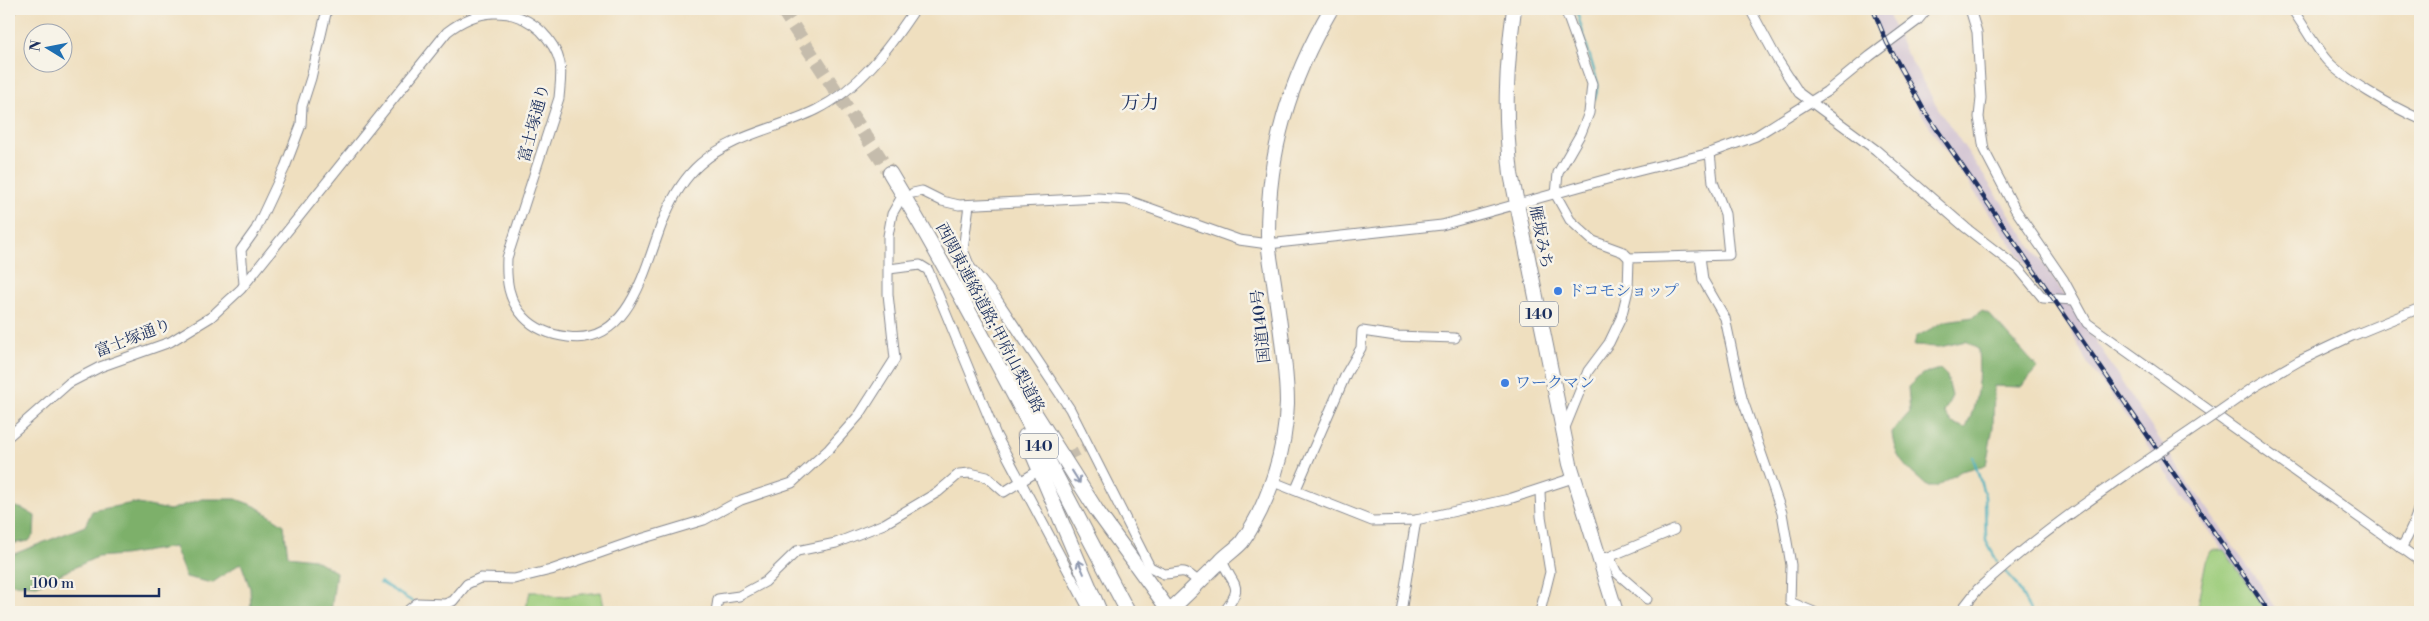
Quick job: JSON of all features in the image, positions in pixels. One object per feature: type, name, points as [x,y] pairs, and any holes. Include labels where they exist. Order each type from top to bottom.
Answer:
[{"type":"highway","name":"国道140号","points":[[1169,612],[1241,543],[1258,514],[1271,481],[1283,440],[1287,403],[1278,307],[1268,244],[1269,191],[1274,154],[1282,119],[1303,60],[1331,9]]},
{"type":"highway","name":"雁坂みち","points":[[1514,9],[1507,71],[1506,116],[1517,206],[1573,478],[1604,559],[1616,612]]},
{"type":"highway","name":"西関東連絡道路;甲府山梨道路","points":[[890,173],[965,302],[989,351],[1128,612]]},
{"type":"highway","points":[[965,302],[1097,511],[1169,612]]},
{"type":"highway","points":[[989,351],[1100,612]]},
{"type":"street","points":[[9,15],[11,9]]},
{"type":"street","points":[[244,284],[241,250],[256,228],[285,167],[299,130],[302,106],[311,78],[327,9]]},
{"type":"street","name":"富士塚通り","points":[[9,436],[69,383],[100,366],[170,342],[211,317],[244,284],[447,32],[469,17],[500,12],[514,14],[531,22],[554,46],[560,63],[559,98],[539,165],[507,258],[506,277],[508,290],[516,308],[527,321],[541,331],[556,336],[576,338],[594,334],[613,325],[629,306],[665,216],[680,187],[690,174],[712,154],[733,141],[817,109],[857,82],[890,45],[915,9]]},
{"type":"street","points":[[1565,9],[1592,84],[1589,112],[1581,133],[1558,173],[1556,195],[1570,220],[1593,242],[1623,252],[1629,258],[1730,255],[1724,214],[1713,182],[1710,153]]},
{"type":"street","points":[[1750,9],[1777,59],[1800,93],[1876,150],[1966,228],[2019,268],[2043,298],[2074,300]]},
{"type":"street","points":[[912,193],[922,191],[959,205],[1098,198],[1127,200],[1239,240],[1268,244],[1442,225],[1517,206],[1618,176],[1710,153],[1756,136],[1811,102],[1917,21],[1926,9]]},
{"type":"street","points":[[1970,9],[1977,32],[1981,98],[1979,117],[1984,150],[2015,209],[2063,279],[2087,323],[2420,561]]},
{"type":"street","points":[[2292,9],[2333,68],[2385,101],[2420,119]]},
{"type":"street","points":[[406,612],[417,603],[446,604],[453,601],[467,584],[480,578],[514,579],[551,570],[634,541],[704,520],[740,500],[792,483],[829,450],[860,414],[896,358],[888,294],[888,236],[892,214],[900,200]]},
{"type":"street","points":[[969,204],[963,250],[970,267],[996,298],[1070,409],[1150,567],[1164,574],[1180,570],[1187,572],[1200,582]]},
{"type":"street","points":[[1700,256],[1703,280],[1725,318],[1742,398],[1782,513],[1791,564],[1790,602],[1814,612]]},
{"type":"street","points":[[1563,432],[1588,372],[1609,343],[1621,318],[1628,290],[1629,258]]},
{"type":"street","points":[[888,269],[920,265],[928,270],[996,435],[1090,612]]},
{"type":"street","points":[[1960,612],[1978,589],[2016,554],[2056,524],[2254,387],[2299,361],[2352,336],[2420,308]]},
{"type":"street","points":[[1296,489],[1342,382],[1361,348],[1362,331],[1396,336],[1455,338]]},
{"type":"street","points":[[716,612],[718,599],[739,596],[765,582],[796,551],[836,543],[884,524],[938,492],[959,474],[970,473],[986,477],[1004,492],[1033,474]]},
{"type":"street","points":[[1271,481],[1296,489],[1372,521],[1416,520],[1540,490],[1573,478]]},
{"type":"street","points":[[1540,490],[1541,516],[1550,572],[1540,612]]},
{"type":"street","points":[[2401,548],[2408,538],[2420,502]]},
{"type":"street","points":[[1401,612],[1416,520]]},
{"type":"street","points":[[1647,599],[1604,559],[1674,530]]},
{"type":"street","points":[[1222,560],[1225,569],[1233,578],[1236,591],[1235,599],[1224,612]]},
{"type":"shaded area","points":[[1869,9],[1886,9],[1903,47],[1938,108],[2107,358],[2134,402],[2279,612],[2267,612],[2086,361],[2068,324],[1942,146],[1908,92],[1881,41]]},
{"type":"green space","points":[[1981,311],[1989,314],[2038,368],[2021,387],[1994,386],[1993,428],[1986,465],[1961,471],[1936,487],[1928,487],[1903,463],[1893,442],[1892,432],[1910,412],[1908,387],[1922,374],[1940,369],[1947,376],[1952,396],[1944,412],[1952,423],[1966,428],[1973,409],[1977,389],[1979,370],[1978,349],[1966,341],[1940,347],[1914,346],[1916,337],[1945,321],[1973,317]]},
{"type":"green space","points":[[202,499],[236,499],[255,506],[284,525],[288,556],[314,559],[336,572],[331,612],[251,612],[250,588],[241,563],[212,583],[186,577],[174,547],[97,557],[37,585],[9,584],[9,556],[85,526],[92,511],[133,503],[170,510]]},
{"type":"green space","points":[[9,505],[23,509],[35,516],[34,534],[29,541],[9,544]]},
{"type":"green space","points":[[2213,550],[2224,550],[2264,608],[2258,612],[2196,612],[2206,561]]},
{"type":"green space","points":[[530,592],[541,592],[556,597],[601,592],[605,612],[525,612]]},
{"type":"waterway","points":[[1576,9],[1598,84],[1595,99]]},
{"type":"waterway","points":[[1973,457],[1985,496],[1986,541],[1997,561]]},
{"type":"waterway","points":[[2006,572],[2016,584],[2031,612]]},
{"type":"waterway","points":[[380,582],[413,602]]},
{"type":"waterway","points":[[417,606],[423,612]]},
{"type":"tunnel","points":[[782,9],[890,173]]},
{"type":"tunnel","points":[[1046,467],[1088,446]]},
{"type":"railway","points":[[1873,9],[1887,43],[1925,112],[2269,612]]},
{"type":"place","name":"ドコモショップ","points":[[1558,291]]},
{"type":"place","name":"ワークマン","points":[[1505,383]]},
{"type":"district","name":"万力","points":[[1140,103]]}]
